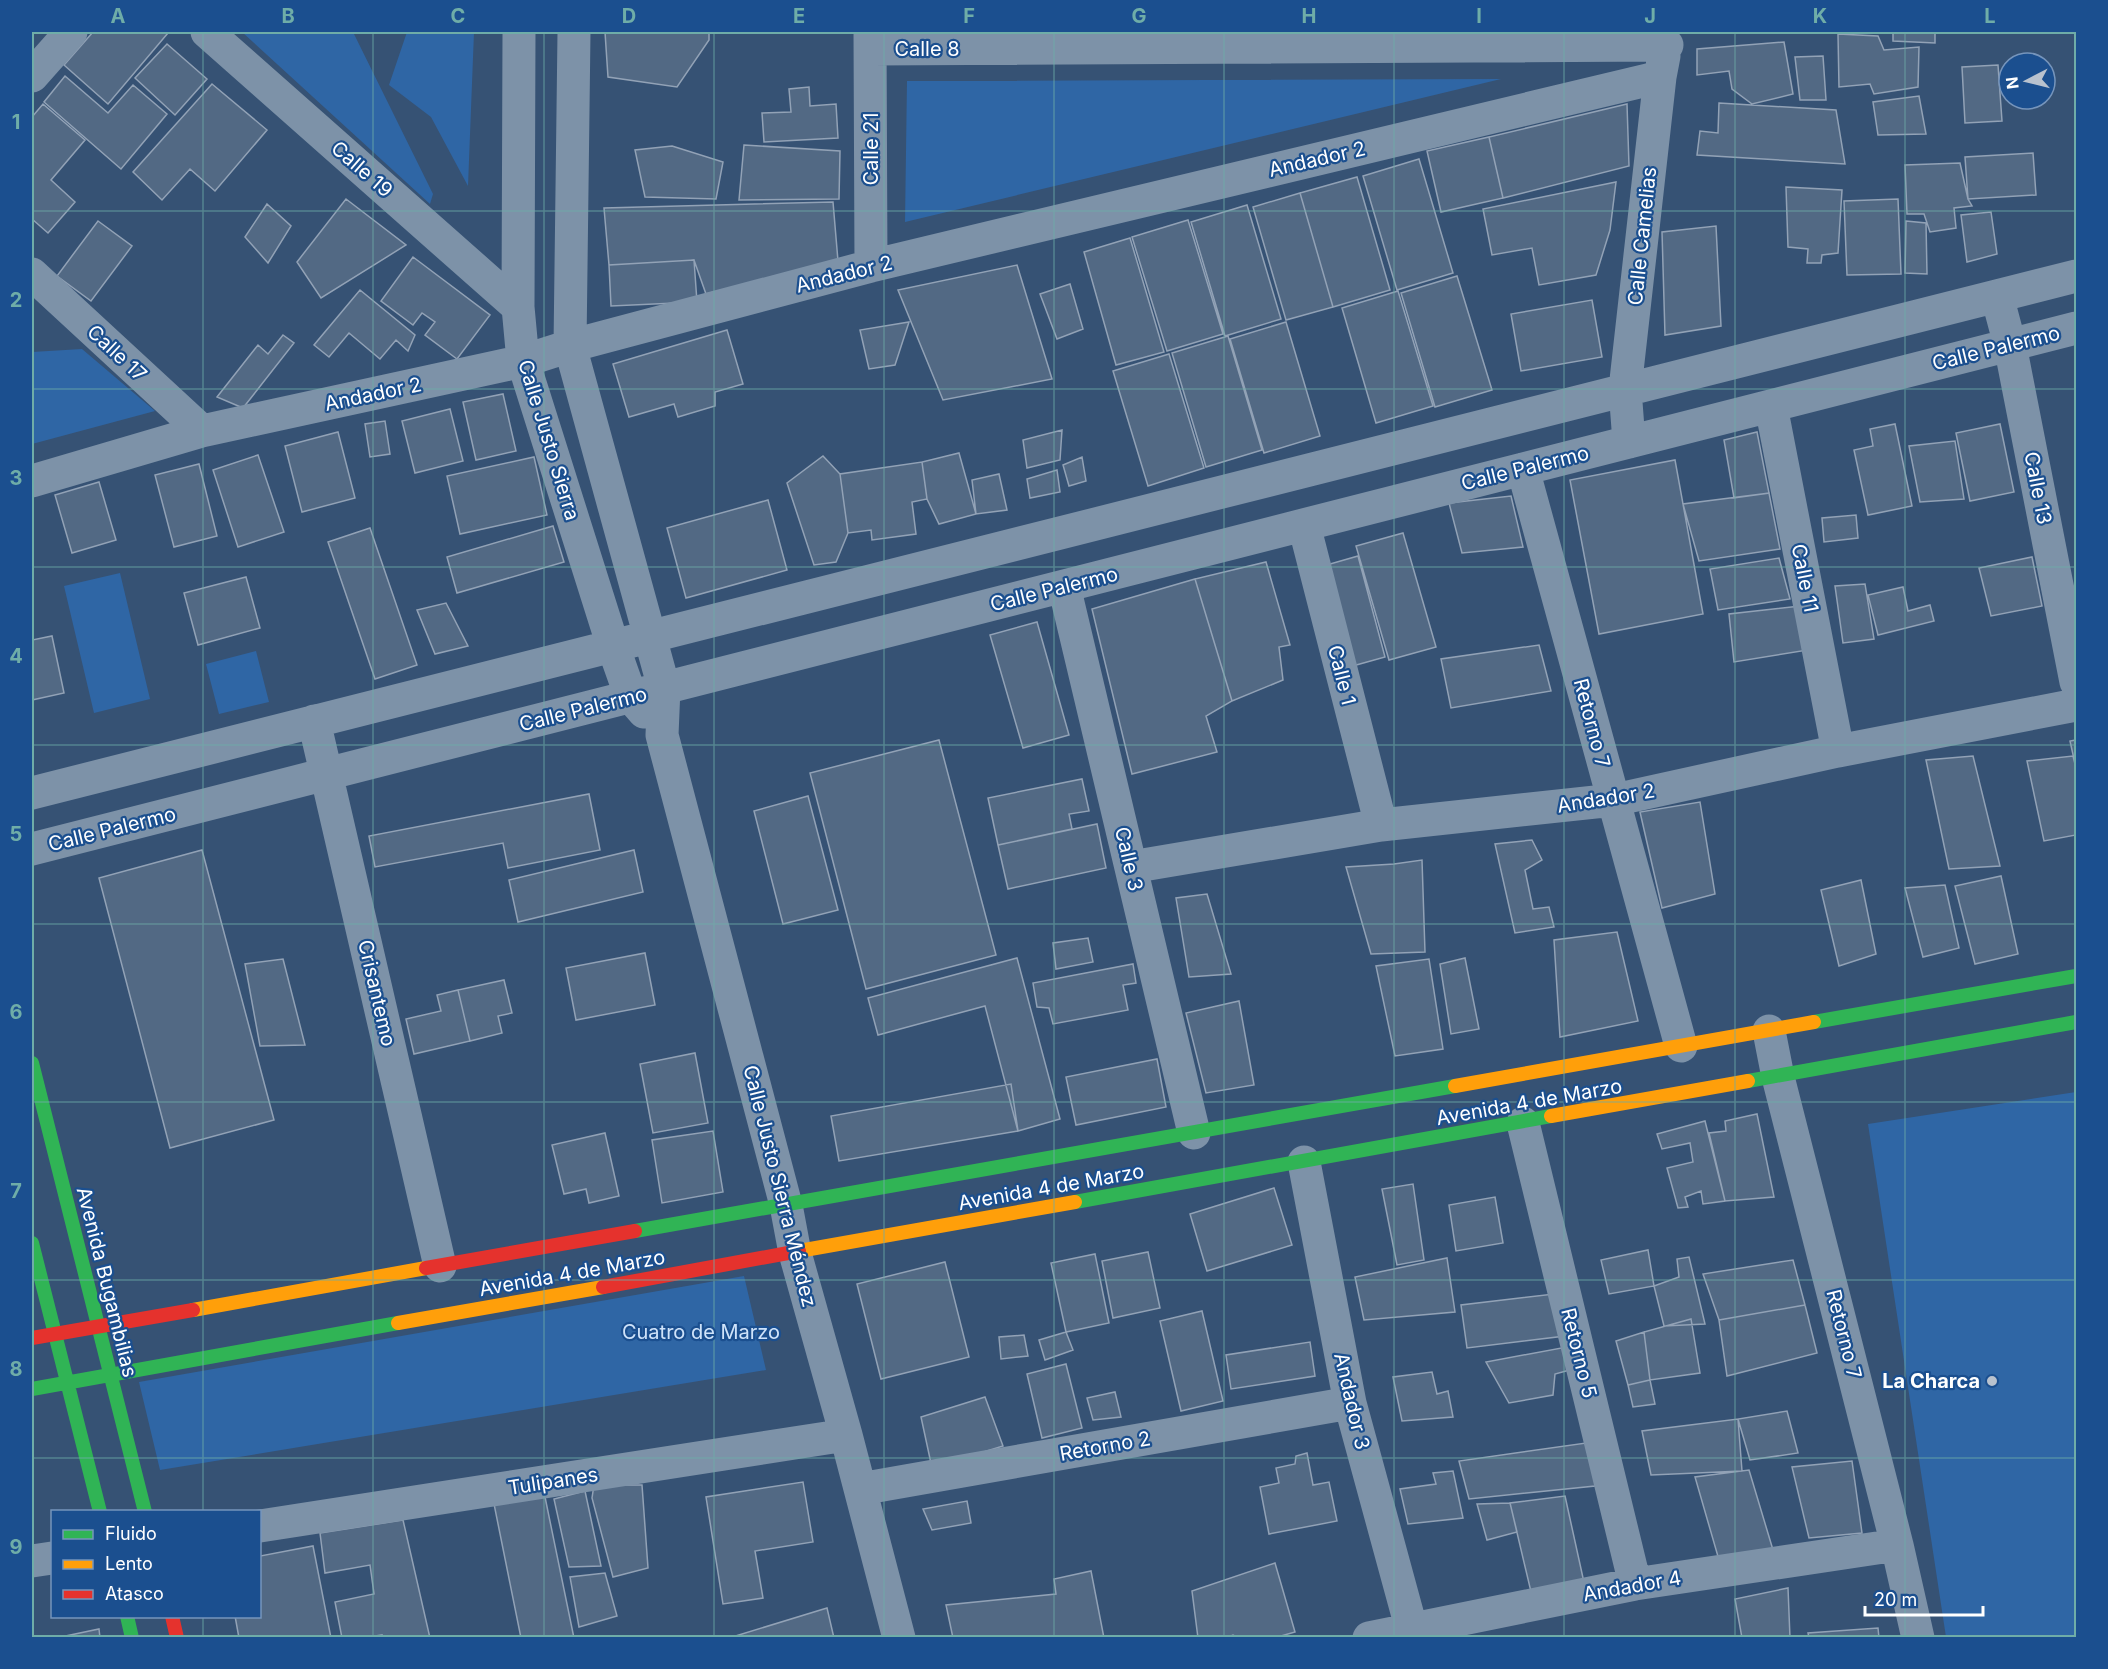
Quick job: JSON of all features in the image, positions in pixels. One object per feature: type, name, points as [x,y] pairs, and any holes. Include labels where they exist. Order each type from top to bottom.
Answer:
[{"type":"main road","name":"Avenida 4 de Marzo","points":[[32,1338],[2076,976]]},
{"type":"main road","name":"Avenida 4 de Marzo","points":[[32,1389],[2076,1022]]},
{"type":"main road","name":"Avenida Bugambilias","points":[[32,1063],[145,1510]]},
{"type":"main road","points":[[32,1243],[99,1510]]},
{"type":"main road","points":[[127,1618],[132,1638]]},
{"type":"main road","points":[[172,1618],[177,1638]]},
{"type":"street","points":[[32,76],[71,32]]},
{"type":"street","name":"Calle 19","points":[[207,32],[518,307]]},
{"type":"street","name":"Calle Justo Sierra","points":[[519,32],[518,307],[523,361],[631,697]]},
{"type":"street","points":[[574,32],[570,346],[664,688]]},
{"type":"street","name":"Calle 8","points":[[870,40],[1668,38]]},
{"type":"street","name":"Calle Camelias","points":[[1629,442],[1625,389],[1660,77],[1668,38]]},
{"type":"street","name":"Calle 21","points":[[870,40],[871,266]]},
{"type":"street","name":"Andador 2","points":[[32,481],[202,431],[523,361],[570,346],[871,266],[1660,77]]},
{"type":"street","name":"Calle 17","points":[[32,274],[202,431]]},
{"type":"street","points":[[32,793],[2076,276]]},
{"type":"street","name":"Calle 13","points":[[1997,296],[2010,345],[2076,682]]},
{"type":"street","name":"Calle Palermo","points":[[32,849],[2076,328]]},
{"type":"street","name":"Calle 11","points":[[1771,406],[1838,751]]},
{"type":"street","name":"Retorno 7","points":[[1522,469],[1681,1046]]},
{"type":"street","name":"Calle 1","points":[[1304,525],[1381,825]]},
{"type":"street","name":"Calle 3","points":[[1064,586],[1194,1133]]},
{"type":"street","name":"Calle Justo Sierra Méndez","points":[[664,688],[662,735],[786,1205],[795,1252],[899,1638]]},
{"type":"street","name":"Calle Justo Sierra Méndez","points":[[631,697],[662,735]]},
{"type":"street","name":"Andador 2","points":[[1131,867],[1381,825],[1614,800],[1838,751],[2076,705]]},
{"type":"street","name":"Crisantemo","points":[[314,721],[440,1266]]},
{"type":"street","name":"Retorno 7","points":[[1768,1031],[1897,1545],[1917,1638]]},
{"type":"street","name":"Retorno 5","points":[[1523,1123],[1635,1584]]},
{"type":"street","name":"Andador 3","points":[[1304,1162],[1350,1403],[1413,1634]]},
{"type":"street","name":"Retorno 2","points":[[860,1489],[1350,1403]]},
{"type":"street","name":"Tulipanes","points":[[261,1527],[846,1435]]},
{"type":"street","name":"Andador 4","points":[[1369,1638],[1413,1634],[1635,1584],[1897,1545]]},
{"type":"street","points":[[32,1561],[51,1558]]},
{"type":"green space","points":[[242,32],[353,32],[433,194],[430,204]]},
{"type":"green space","points":[[407,32],[474,32],[468,186],[431,117],[389,85]]},
{"type":"green space","points":[[1501,79],[905,222],[907,81]]},
{"type":"green space","points":[[82,349],[155,411],[32,444],[32,352]]},
{"type":"green space","points":[[120,573],[150,699],[94,713],[64,586]]},
{"type":"green space","points":[[256,651],[269,702],[219,714],[206,664]]},
{"type":"green space","name":"La Charca","points":[[2076,1092],[2076,1637],[1946,1637],[1868,1124]]},
{"type":"green space","name":"Cuatro de Marzo","points":[[744,1276],[766,1370],[160,1470],[139,1382]]},
{"type":"building","points":[[93,32],[168,33],[108,104],[64,65]]},
{"type":"building","points":[[605,32],[709,32],[709,40],[677,87],[608,77]]},
{"type":"building","points":[[1893,32],[1935,32],[1935,43],[1893,41]]},
{"type":"building","points":[[1838,34],[1878,36],[1884,50],[1919,47],[1918,87],[1874,94],[1870,84],[1839,87]]},
{"type":"building","points":[[1784,42],[1793,94],[1752,104],[1732,89],[1729,71],[1697,75],[1697,49]]},
{"type":"building","points":[[167,44],[207,79],[175,115],[135,78]]},
{"type":"building","points":[[1823,56],[1826,100],[1800,100],[1795,57]]},
{"type":"building","points":[[1997,65],[1997,111],[2001,111],[2002,121],[1965,123],[1962,67]]},
{"type":"building","points":[[65,76],[108,113],[133,85],[167,114],[121,169],[44,102]]},
{"type":"building","points":[[212,84],[267,130],[215,191],[190,169],[162,200],[133,172]]},
{"type":"building","points":[[809,87],[810,106],[836,104],[838,138],[764,142],[762,113],[791,112],[789,89]]},
{"type":"building","points":[[1919,96],[1926,134],[1878,135],[1873,102]]},
{"type":"building","points":[[1719,103],[1836,110],[1845,164],[1697,155],[1700,131],[1718,133]]},
{"type":"building","points":[[43,104],[85,140],[51,180],[75,202],[48,233],[32,219],[32,117]]},
{"type":"building","points":[[1627,104],[1629,166],[1503,198],[1489,137]]},
{"type":"building","points":[[1489,137],[1503,198],[1441,212],[1427,151]]},
{"type":"building","points":[[744,145],[840,151],[839,199],[739,200]]},
{"type":"building","points":[[672,146],[723,162],[716,199],[645,197],[635,150]]},
{"type":"building","points":[[2033,153],[2036,195],[1968,199],[1965,157]]},
{"type":"building","points":[[1419,159],[1453,273],[1397,290],[1363,176]]},
{"type":"building","points":[[1960,163],[1968,199],[1972,206],[1954,208],[1956,228],[1930,232],[1924,214],[1907,214],[1905,165]]},
{"type":"building","points":[[1357,177],[1390,290],[1333,307],[1300,193]]},
{"type":"building","points":[[1616,182],[1610,230],[1596,275],[1539,285],[1532,248],[1492,255],[1483,209]]},
{"type":"building","points":[[1786,187],[1842,190],[1838,253],[1822,255],[1821,263],[1807,263],[1808,249],[1788,247]]},
{"type":"building","points":[[1300,193],[1333,307],[1286,320],[1253,207]]},
{"type":"building","points":[[346,199],[406,245],[321,298],[297,262]]},
{"type":"building","points":[[1898,199],[1901,274],[1847,275],[1844,201]]},
{"type":"building","points":[[833,202],[838,261],[706,294],[694,260],[609,265],[604,208]]},
{"type":"building","points":[[267,204],[291,226],[268,263],[245,237]]},
{"type":"building","points":[[1247,205],[1281,319],[1225,336],[1191,222]]},
{"type":"building","points":[[1991,212],[1997,254],[1967,262],[1961,215]]},
{"type":"building","points":[[1188,220],[1223,334],[1167,351],[1132,237]]},
{"type":"building","points":[[98,221],[132,246],[91,301],[57,276]]},
{"type":"building","points":[[1906,221],[1926,223],[1927,274],[1905,273]]},
{"type":"building","points":[[1716,226],[1721,326],[1665,335],[1662,232]]},
{"type":"building","points":[[1130,238],[1164,352],[1116,365],[1084,252]]},
{"type":"building","points":[[413,257],[490,315],[457,359],[425,335],[435,322],[422,313],[413,325],[381,301]]},
{"type":"building","points":[[694,260],[697,302],[611,306],[609,265]]},
{"type":"building","points":[[1017,265],[1052,379],[943,400],[898,290]]},
{"type":"building","points":[[1457,276],[1492,390],[1435,407],[1401,293]]},
{"type":"building","points":[[1070,284],[1083,329],[1057,339],[1040,294]]},
{"type":"building","points":[[360,290],[415,335],[408,351],[396,340],[380,359],[349,333],[329,357],[314,345]]},
{"type":"building","points":[[1398,291],[1433,406],[1376,423],[1342,308]]},
{"type":"building","points":[[1592,300],[1602,357],[1521,371],[1511,314]]},
{"type":"building","points":[[909,322],[895,365],[869,369],[860,330]]},
{"type":"building","points":[[1286,322],[1320,436],[1264,453],[1230,339]]},
{"type":"building","points":[[727,330],[743,384],[715,392],[715,406],[678,417],[674,404],[629,417],[613,364]]},
{"type":"building","points":[[283,335],[294,343],[243,408],[217,397],[258,345],[268,354]]},
{"type":"building","points":[[1228,336],[1262,450],[1206,467],[1172,353]]},
{"type":"building","points":[[1169,354],[1204,468],[1148,486],[1113,371]]},
{"type":"building","points":[[503,394],[516,451],[476,460],[463,402]]},
{"type":"building","points":[[450,409],[463,461],[415,473],[402,421]]},
{"type":"building","points":[[385,421],[390,454],[370,457],[365,424]]},
{"type":"building","points":[[1895,424],[1912,506],[1868,515],[1854,450],[1873,446],[1870,429]]},
{"type":"building","points":[[2000,424],[2014,492],[1970,501],[1956,433]]},
{"type":"building","points":[[1062,430],[1060,460],[1027,468],[1023,440]]},
{"type":"building","points":[[338,432],[355,498],[302,512],[285,446]]},
{"type":"building","points":[[1757,432],[1769,493],[1734,498],[1724,440]]},
{"type":"building","points":[[1955,441],[1964,499],[1920,502],[1909,446]]},
{"type":"building","points":[[959,453],[976,514],[939,524],[927,499],[922,462]]},
{"type":"building","points":[[258,455],[284,532],[238,547],[213,470]]},
{"type":"building","points":[[823,456],[840,474],[848,533],[836,562],[814,565],[787,483]]},
{"type":"building","points":[[534,457],[547,515],[460,534],[447,476]]},
{"type":"building","points":[[1082,457],[1086,481],[1069,486],[1063,465]]},
{"type":"building","points":[[1675,460],[1703,614],[1599,634],[1570,480]]},
{"type":"building","points":[[922,462],[927,499],[912,502],[916,534],[872,540],[871,530],[848,533],[840,474]]},
{"type":"building","points":[[199,464],[217,536],[174,547],[155,475]]},
{"type":"building","points":[[1057,470],[1060,492],[1030,498],[1027,479]]},
{"type":"building","points":[[999,474],[1007,510],[976,514],[972,480]]},
{"type":"building","points":[[99,482],[116,540],[72,553],[55,495]]},
{"type":"building","points":[[1769,493],[1780,549],[1699,561],[1683,504]]},
{"type":"building","points":[[1511,496],[1523,547],[1462,553],[1449,503]]},
{"type":"building","points":[[768,500],[787,570],[686,598],[667,528]]},
{"type":"building","points":[[1856,515],[1858,538],[1824,542],[1822,518]]},
{"type":"building","points":[[553,526],[564,562],[457,593],[447,557]]},
{"type":"building","points":[[370,528],[417,665],[375,679],[328,542]]},
{"type":"building","points":[[1403,533],[1436,647],[1389,660],[1356,546]]},
{"type":"building","points":[[1358,556],[1385,657],[1349,667],[1323,566]]},
{"type":"building","points":[[2032,557],[2042,606],[1991,616],[1979,568]]},
{"type":"building","points":[[1779,558],[1790,599],[1718,610],[1710,569]]},
{"type":"building","points":[[1266,562],[1290,645],[1279,647],[1283,680],[1232,701],[1195,579]]},
{"type":"building","points":[[246,577],[260,628],[198,645],[184,593]]},
{"type":"building","points":[[1195,579],[1232,701],[1206,716],[1217,752],[1132,774],[1092,609]]},
{"type":"building","points":[[1865,584],[1874,639],[1843,643],[1835,586]]},
{"type":"building","points":[[1903,587],[1908,611],[1930,605],[1934,621],[1878,635],[1868,595]]},
{"type":"building","points":[[446,603],[468,646],[435,654],[417,610]]},
{"type":"building","points":[[1800,606],[1808,650],[1734,662],[1729,614]]},
{"type":"building","points":[[1037,622],[1069,735],[1023,748],[990,635]]},
{"type":"building","points":[[52,636],[64,693],[32,700],[32,640]]},
{"type":"building","points":[[1539,645],[1551,691],[1451,708],[1441,659]]},
{"type":"building","points":[[939,740],[996,955],[866,989],[810,773]]},
{"type":"building","points":[[2076,740],[2076,768],[2070,741]]},
{"type":"building","points":[[1973,756],[2000,866],[1949,869],[1926,760]]},
{"type":"building","points":[[2073,756],[2076,768],[2076,835],[2044,841],[2027,761]]},
{"type":"building","points":[[1082,779],[1089,811],[1069,814],[1072,829],[998,845],[988,798]]},
{"type":"building","points":[[589,794],[600,850],[508,868],[503,843],[375,867],[369,836]]},
{"type":"building","points":[[808,796],[838,910],[783,924],[754,811]]},
{"type":"building","points":[[1700,802],[1715,894],[1662,908],[1640,812]]},
{"type":"building","points":[[1097,824],[1106,868],[1008,889],[998,845]]},
{"type":"building","points":[[1532,840],[1542,860],[1525,870],[1533,909],[1549,907],[1554,927],[1515,933],[1495,844]]},
{"type":"building","points":[[202,850],[274,1120],[170,1148],[99,878]]},
{"type":"building","points":[[634,850],[643,892],[518,922],[509,880]]},
{"type":"building","points":[[1422,860],[1425,952],[1371,954],[1346,867]]},
{"type":"building","points":[[2001,876],[2018,954],[1975,964],[1955,886]]},
{"type":"building","points":[[1861,880],[1876,954],[1839,966],[1821,890]]},
{"type":"building","points":[[1945,885],[1959,948],[1923,957],[1905,888]]},
{"type":"building","points":[[1207,894],[1231,974],[1189,977],[1176,898]]},
{"type":"building","points":[[1617,932],[1638,1021],[1560,1037],[1554,940]]},
{"type":"building","points":[[1088,938],[1093,962],[1056,969],[1053,943]]},
{"type":"building","points":[[645,953],[655,1005],[576,1020],[566,968]]},
{"type":"building","points":[[1017,958],[1060,1119],[1018,1131],[985,1006],[878,1035],[868,998]]},
{"type":"building","points":[[1465,958],[1479,1029],[1451,1034],[1440,964]]},
{"type":"building","points":[[283,959],[305,1045],[260,1046],[245,964]]},
{"type":"building","points":[[1429,959],[1443,1049],[1395,1056],[1376,966]]},
{"type":"building","points":[[1133,964],[1136,983],[1123,985],[1128,1010],[1053,1024],[1049,1008],[1037,1007],[1033,983]]},
{"type":"building","points":[[504,980],[512,1013],[498,1016],[502,1033],[470,1041],[458,990]]},
{"type":"building","points":[[458,990],[470,1041],[414,1054],[406,1019],[441,1011],[437,995]]},
{"type":"building","points":[[1239,1001],[1254,1085],[1206,1093],[1186,1013]]},
{"type":"building","points":[[695,1053],[708,1123],[653,1133],[640,1064]]},
{"type":"building","points":[[1157,1059],[1166,1107],[1076,1125],[1066,1077]]},
{"type":"building","points":[[1011,1084],[1018,1131],[839,1161],[831,1116]]},
{"type":"building","points":[[1757,1114],[1774,1197],[1725,1201],[1709,1133],[1726,1131],[1725,1121]]},
{"type":"building","points":[[1705,1121],[1725,1201],[1703,1204],[1701,1191],[1685,1197],[1688,1207],[1678,1208],[1667,1168],[1693,1162],[1690,1143],[1662,1149],[1657,1134]]},
{"type":"building","points":[[713,1131],[723,1192],[662,1203],[652,1140]]},
{"type":"building","points":[[605,1133],[619,1196],[589,1203],[586,1189],[564,1194],[552,1145]]},
{"type":"building","points":[[1413,1184],[1424,1260],[1397,1265],[1382,1189]]},
{"type":"building","points":[[1274,1188],[1292,1245],[1207,1271],[1190,1214]]},
{"type":"building","points":[[1495,1197],[1503,1243],[1456,1251],[1449,1205]]},
{"type":"building","points":[[1648,1250],[1654,1286],[1609,1294],[1601,1260]]},
{"type":"building","points":[[1148,1252],[1160,1308],[1113,1318],[1102,1261]]},
{"type":"building","points":[[1095,1254],[1109,1323],[1066,1332],[1051,1263]]},
{"type":"building","points":[[1689,1257],[1705,1324],[1664,1326],[1654,1286],[1679,1277],[1677,1259]]},
{"type":"building","points":[[1447,1258],[1455,1312],[1364,1320],[1355,1277]]},
{"type":"building","points":[[1793,1260],[1805,1305],[1719,1320],[1703,1274]]},
{"type":"building","points":[[945,1262],[969,1357],[881,1379],[857,1284]]},
{"type":"building","points":[[1554,1294],[1565,1336],[1467,1348],[1461,1305]]},
{"type":"building","points":[[1805,1305],[1817,1353],[1727,1376],[1719,1320]]},
{"type":"building","points":[[1202,1311],[1223,1401],[1181,1411],[1160,1321]]},
{"type":"building","points":[[1691,1319],[1700,1373],[1650,1380],[1644,1332]]},
{"type":"building","points":[[1066,1332],[1073,1350],[1045,1360],[1039,1340]]},
{"type":"building","points":[[1644,1332],[1650,1380],[1628,1385],[1616,1341]]},
{"type":"building","points":[[1024,1335],[1028,1356],[1001,1359],[999,1337]]},
{"type":"building","points":[[1310,1342],[1315,1376],[1231,1389],[1226,1355]]},
{"type":"building","points":[[1572,1346],[1577,1368],[1555,1374],[1553,1395],[1509,1403],[1486,1362]]},
{"type":"building","points":[[1066,1364],[1082,1428],[1042,1438],[1027,1374]]},
{"type":"building","points":[[1432,1372],[1437,1394],[1448,1391],[1453,1417],[1402,1421],[1393,1377]]},
{"type":"building","points":[[1650,1380],[1655,1404],[1633,1407],[1628,1385]]},
{"type":"building","points":[[1115,1392],[1121,1417],[1093,1420],[1087,1398]]},
{"type":"building","points":[[985,1397],[1003,1446],[932,1468],[921,1417]]},
{"type":"building","points":[[1787,1411],[1798,1453],[1750,1460],[1738,1419]]},
{"type":"building","points":[[1738,1419],[1742,1471],[1651,1475],[1642,1431]]},
{"type":"building","points":[[1593,1442],[1595,1486],[1469,1499],[1459,1461]]},
{"type":"building","points":[[1307,1453],[1313,1485],[1329,1482],[1337,1521],[1269,1534],[1260,1487],[1279,1483],[1276,1468],[1295,1464],[1296,1456]]},
{"type":"building","points":[[1852,1461],[1862,1533],[1809,1538],[1792,1467]]},
{"type":"building","points":[[1749,1470],[1773,1550],[1719,1560],[1695,1477]]},
{"type":"building","points":[[1453,1471],[1463,1518],[1408,1524],[1400,1489],[1436,1484],[1433,1473]]},
{"type":"building","points":[[803,1482],[813,1542],[755,1551],[763,1598],[723,1604],[706,1497]]},
{"type":"building","points":[[594,1485],[642,1485],[648,1568],[613,1577],[592,1498]]},
{"type":"building","points":[[585,1491],[601,1566],[569,1567],[554,1499]]},
{"type":"building","points":[[1565,1496],[1585,1587],[1532,1596],[1510,1503]]},
{"type":"building","points":[[545,1497],[574,1638],[521,1638],[493,1499]]},
{"type":"building","points":[[967,1501],[971,1523],[932,1530],[923,1509]]},
{"type":"building","points":[[1510,1503],[1517,1532],[1487,1540],[1477,1504]]},
{"type":"building","points":[[403,1520],[430,1638],[382,1638],[382,1635],[342,1638],[335,1602],[374,1594],[370,1565],[325,1573],[320,1533]]},
{"type":"building","points":[[313,1546],[331,1638],[239,1638],[235,1618],[261,1618],[261,1556]]},
{"type":"building","points":[[1275,1563],[1295,1632],[1274,1638],[1239,1638],[1233,1635],[1226,1638],[1198,1638],[1192,1591]]},
{"type":"building","points":[[1091,1571],[1104,1638],[953,1638],[946,1605],[1056,1594],[1054,1579]]},
{"type":"building","points":[[605,1573],[617,1616],[579,1627],[570,1577]]},
{"type":"building","points":[[1788,1588],[1790,1638],[1742,1638],[1735,1599]]},
{"type":"building","points":[[827,1608],[834,1638],[729,1638]]},
{"type":"building","points":[[1878,1628],[1879,1638],[1809,1638],[1808,1633]]},
{"type":"building","points":[[99,1629],[100,1638],[56,1638]]},
{"type":"traffic: fast","points":[[1814,1022],[2076,976]]},
{"type":"traffic: fast","points":[[1748,1081],[2076,1022]]},
{"type":"traffic: fast","points":[[32,1063],[144,1510]]},
{"type":"traffic: fast","points":[[635,1231],[1455,1086]]},
{"type":"traffic: fast","points":[[1075,1202],[1551,1116]]},
{"type":"traffic: fast","points":[[32,1243],[99,1510]]},
{"type":"traffic: fast","points":[[32,1389],[398,1323]]},
{"type":"traffic: fast","points":[[127,1618],[132,1638]]},
{"type":"traffic: slow","points":[[1455,1086],[1814,1022]]},
{"type":"traffic: slow","points":[[1551,1116],[1748,1081]]},
{"type":"traffic: slow","points":[[799,1251],[1075,1202]]},
{"type":"traffic: slow","points":[[193,1310],[426,1268]]},
{"type":"traffic: slow","points":[[398,1323],[603,1287]]},
{"type":"traffic: jam","points":[[426,1268],[635,1231]]},
{"type":"traffic: jam","points":[[603,1287],[799,1251]]},
{"type":"traffic: jam","points":[[32,1338],[193,1310]]},
{"type":"traffic: jam","points":[[172,1618],[177,1638]]},
{"type":"place","name":"La Charca","points":[[1992,1381]]}]
